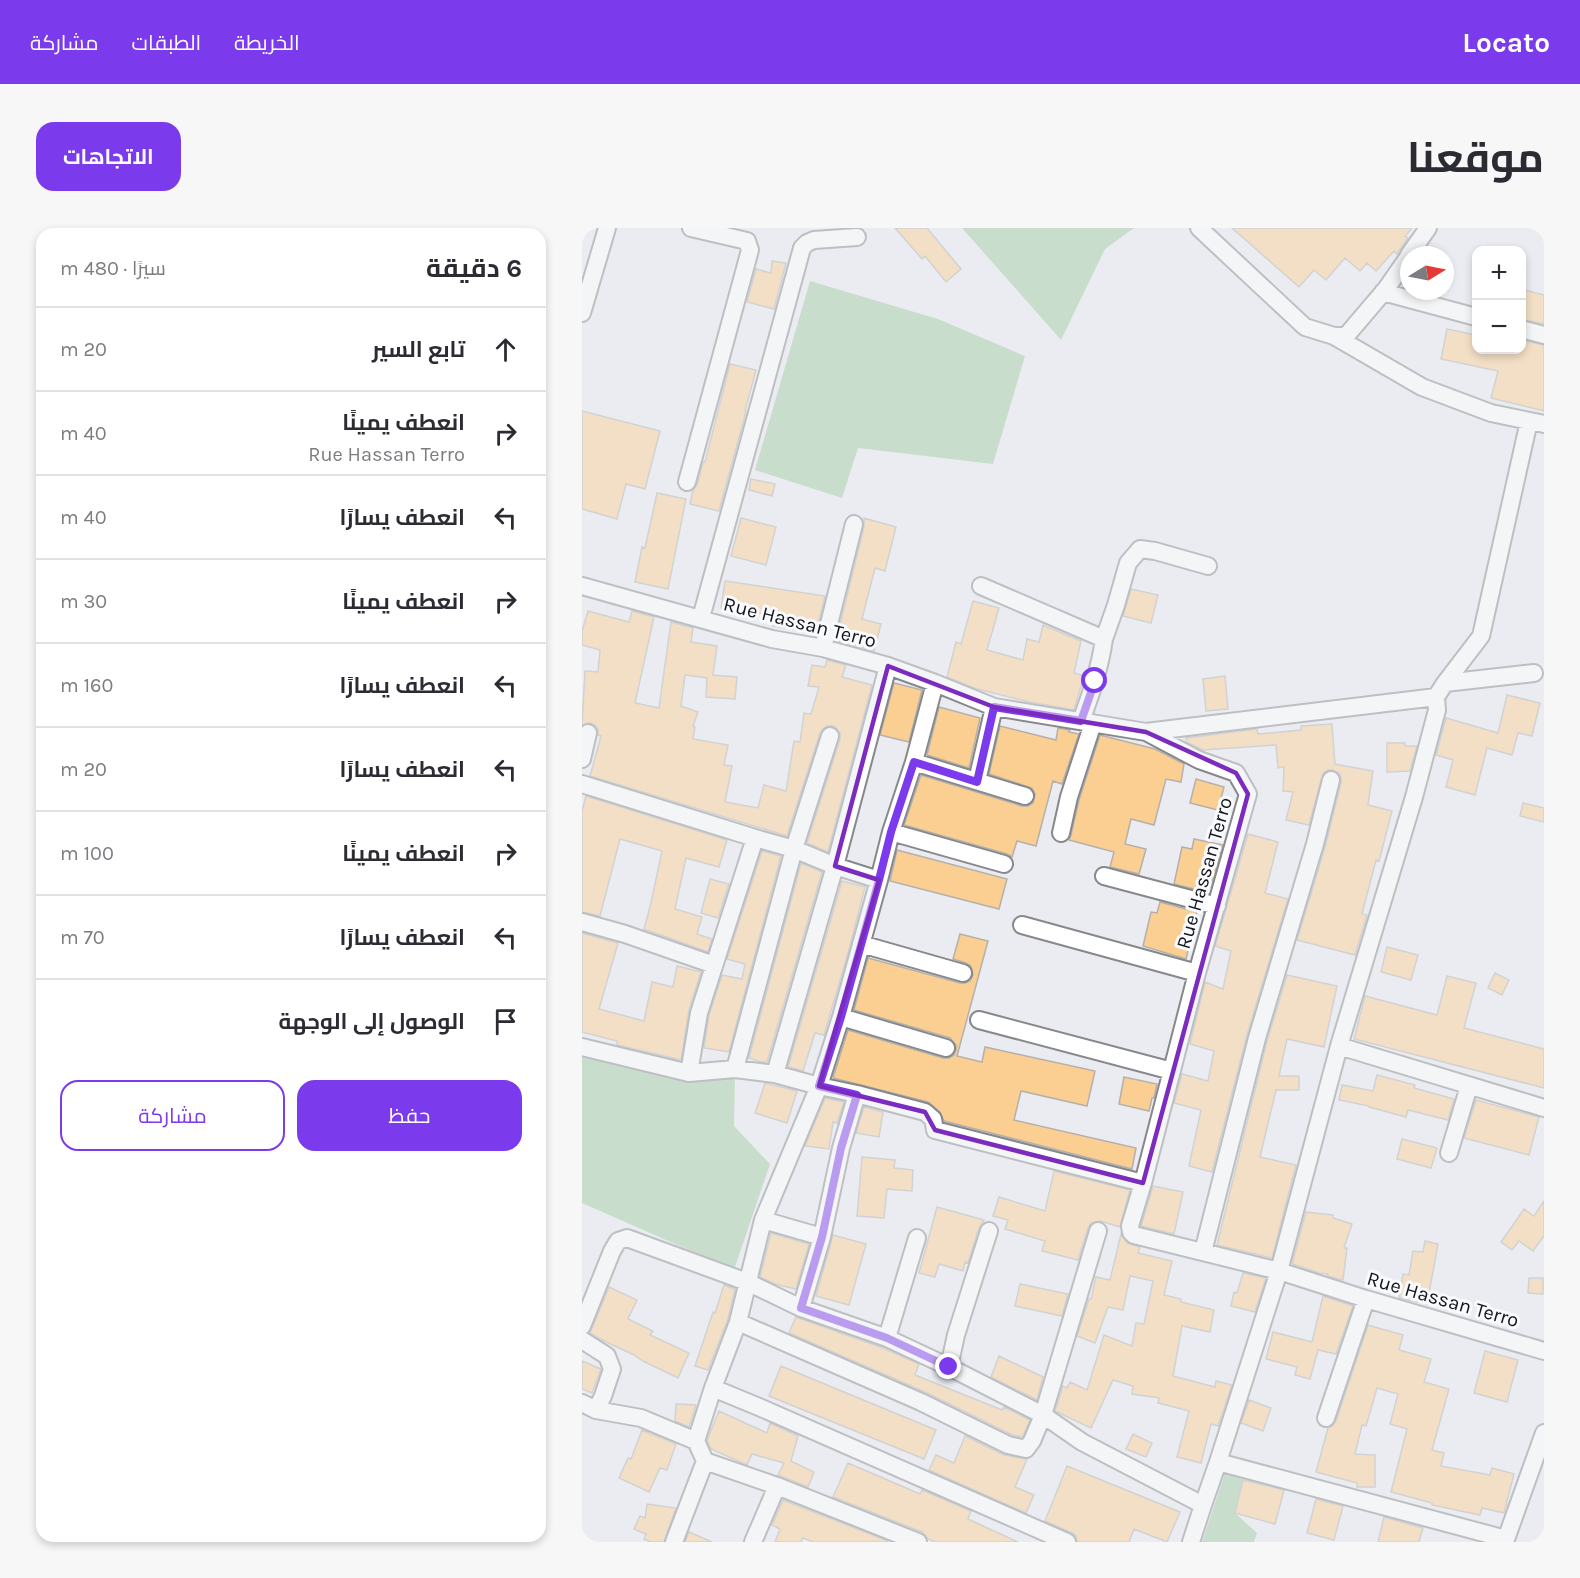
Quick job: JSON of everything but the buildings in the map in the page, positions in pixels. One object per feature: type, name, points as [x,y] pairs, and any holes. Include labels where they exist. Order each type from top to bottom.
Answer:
[{"type":"street","points":[[582,313],[587,276],[607,228]]},
{"type":"street","points":[[687,482],[750,250],[747,241],[738,233],[691,228]]},
{"type":"street","points":[[1191,1542],[1279,1271],[1339,1046],[1414,797],[1437,710],[1440,690],[1481,636],[1537,422],[1491,413],[1422,387],[1334,336],[1305,327],[1198,228]]},
{"type":"street","points":[[1415,246],[1428,228]]},
{"type":"street","points":[[701,618],[802,249],[814,240],[857,237]]},
{"type":"street","points":[[1334,336],[1346,336],[1400,268]]},
{"type":"street","points":[[1383,292],[1472,316]]},
{"type":"street","points":[[1526,330],[1544,335]]},
{"type":"street","points":[[823,648],[854,524]]},
{"type":"street","points":[[1061,833],[1102,658],[1104,639],[1128,563],[1140,549],[1208,566]]},
{"type":"street","name":"Rue Hassan Terro","points":[[582,586],[772,639],[823,648],[888,666],[994,707],[1146,732],[1199,760],[1236,773],[1248,794],[1197,973],[1130,1226],[1131,1232],[1134,1235],[1279,1271],[1544,1351]]},
{"type":"street","points":[[981,586],[1104,639]]},
{"type":"street","points":[[775,1074],[835,866],[888,666]]},
{"type":"street","points":[[1146,732],[1421,698],[1440,690],[1534,674]]},
{"type":"street","points":[[696,1442],[738,1322],[763,1220],[819,1086],[841,1017],[891,832],[914,762],[935,683]]},
{"type":"street","points":[[977,782],[994,707]]},
{"type":"street","points":[[582,759],[588,733]]},
{"type":"street","points":[[735,1069],[794,849],[830,736]]},
{"type":"street","points":[[914,762],[1025,796]]},
{"type":"street","points":[[1203,1252],[1257,1038],[1315,844],[1331,780]]},
{"type":"street","points":[[582,784],[794,849],[835,866],[879,880]]},
{"type":"street","points":[[891,832],[1004,864]]},
{"type":"street","points":[[689,1073],[699,1013],[754,838]]},
{"type":"street","points":[[1104,876],[1217,906]]},
{"type":"street","points":[[582,922],[625,934],[714,966]]},
{"type":"street","points":[[1022,925],[1197,973]]},
{"type":"street","points":[[861,944],[963,973]]},
{"type":"street","points":[[841,1017],[946,1048]]},
{"type":"street","points":[[979,1020],[1172,1071]]},
{"type":"street","points":[[1339,1046],[1544,1108]]},
{"type":"street","points":[[582,1047],[689,1073],[735,1069],[775,1074],[925,1113],[933,1119],[935,1130],[1143,1183]]},
{"type":"street","points":[[1449,1153],[1469,1086]]},
{"type":"street","points":[[801,1308],[822,1237],[841,1148],[857,1095]]},
{"type":"street","points":[[763,1220],[822,1237]]},
{"type":"street","points":[[949,1367],[956,1335],[989,1231]]},
{"type":"street","points":[[738,1322],[921,1402],[1008,1444],[1026,1449],[1043,1415],[1098,1232]]},
{"type":"street","points":[[582,1326],[612,1251],[618,1241],[627,1238],[747,1282],[801,1308],[887,1338],[1043,1415],[1082,1442],[1203,1505]]},
{"type":"street","points":[[887,1338],[917,1238]]},
{"type":"street","points":[[1326,1418],[1366,1299]]},
{"type":"street","points":[[582,1340],[608,1356],[612,1369],[603,1396],[589,1406]]},
{"type":"street","points":[[713,1388],[1067,1542]]},
{"type":"street","points":[[589,1406],[641,1418],[696,1442],[705,1461],[777,1486],[918,1542]]},
{"type":"street","points":[[1218,1462],[1505,1540],[1544,1433]]},
{"type":"street","points":[[674,1542],[705,1461]]},
{"type":"street","points":[[753,1542],[777,1486]]},
{"type":"highlighted area","points":[[888,666],[994,707],[1146,732],[1236,773],[1248,794],[1143,1183],[935,1130],[925,1112],[819,1086],[879,880],[835,866]]},
{"type":"green space","points":[[962,228],[1134,228],[1105,249],[1061,340]]},
{"type":"green space","points":[[810,281],[938,319],[1025,356],[993,464],[858,448],[842,498],[755,470]]},
{"type":"green space","points":[[582,1042],[671,1063],[735,1073],[734,1126],[770,1164],[734,1270],[582,1203]]},
{"type":"green space","points":[[1225,1473],[1245,1476],[1235,1513],[1257,1533],[1254,1542],[1202,1542]]},
{"type":"route","points":[[949,1367],[887,1338],[801,1308],[822,1237],[841,1148],[857,1095],[819,1086],[841,1017],[891,832],[914,762],[977,782],[994,707],[1081,721],[1095,681]]}]
